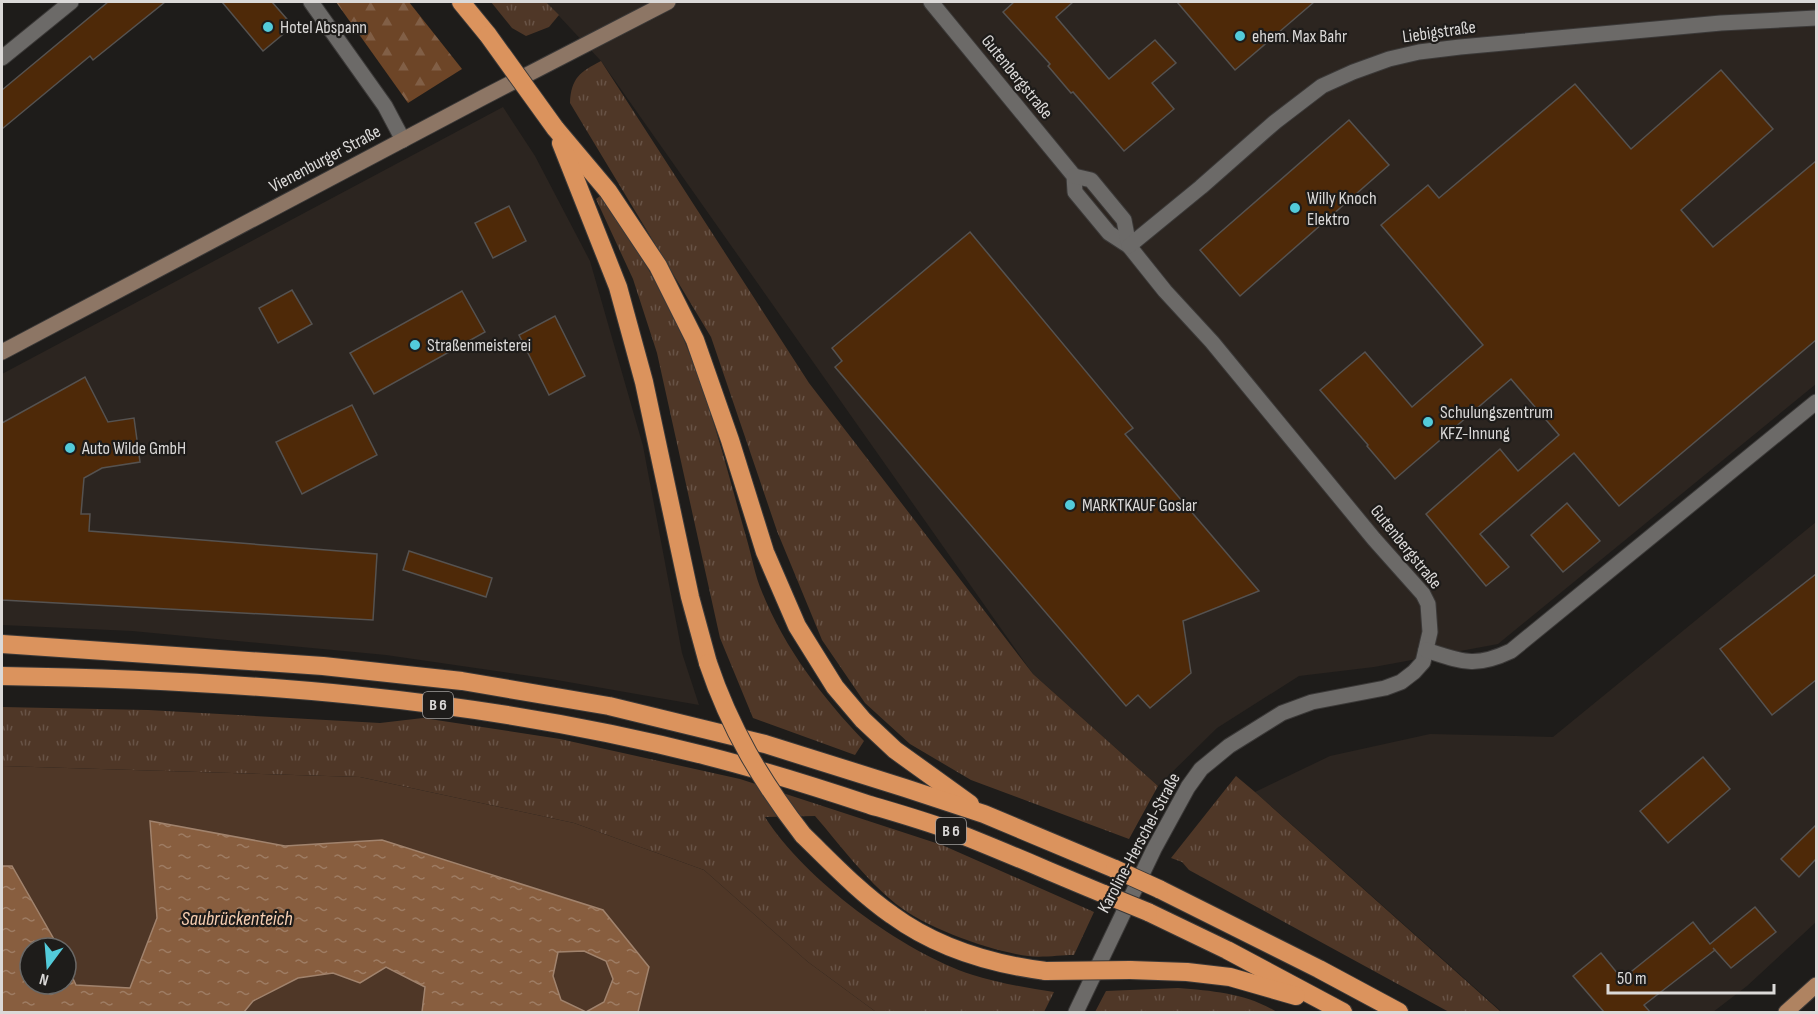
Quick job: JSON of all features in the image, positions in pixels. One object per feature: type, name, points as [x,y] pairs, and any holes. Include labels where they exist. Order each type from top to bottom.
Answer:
[{"type":"highway","points":[[461,2],[488,35],[555,128],[608,191],[658,266],[695,340],[730,440],[765,552],[797,626],[835,687],[863,720],[895,750],[984,814]]},
{"type":"highway","points":[[555,128],[618,287],[644,382],[690,597],[708,663],[742,745],[802,835],[864,893],[892,915],[922,935],[988,961],[1016,968],[1046,971],[1130,970],[1187,972],[1230,977],[1339,1010]]},
{"type":"highway","name":"B 6","points":[[2,644],[323,666],[462,681],[609,706],[765,744],[984,814],[1115,869],[1319,969],[1399,1012]]},
{"type":"highway","name":"B 6","points":[[2,676],[322,691],[447,706],[604,732],[707,756],[949,830],[1148,912],[1227,950],[1339,1010]]},
{"type":"main road","points":[[1786,1012],[1816,985]]},
{"type":"street","points":[[2,57],[71,2]]},
{"type":"street","points":[[311,2],[385,106],[403,140]]},
{"type":"street","name":"Vienenburger Straße","points":[[2,352],[668,2]]},
{"type":"street","name":"Gutenbergstraße","points":[[931,2],[1074,176],[1076,192],[1109,233],[1129,246],[1165,291],[1212,342],[1374,539],[1423,594],[1430,615],[1430,632],[1426,650]]},
{"type":"street","name":"Liebigstraße","points":[[1129,246],[1275,122],[1322,86],[1389,59],[1419,52],[1460,47],[1721,23],[1816,18]]},
{"type":"street","points":[[1426,650],[1476,663],[1492,660],[1511,651],[1816,402]]},
{"type":"street","name":"Karoline-Herschel-Straße","points":[[1076,1012],[1154,849],[1188,787],[1202,769],[1229,746],[1282,713],[1312,702],[1385,688],[1401,682],[1423,662],[1426,650]]},
{"type":"shaded area","points":[[546,2],[1816,2],[1816,384],[1498,644],[1374,667],[1299,676],[1217,728],[1158,786],[1033,674],[601,61]]},
{"type":"shaded area","points":[[503,107],[535,156],[590,261],[643,446],[682,653],[699,705],[551,679],[386,655],[132,631],[2,625],[2,374]]},
{"type":"shaded area","points":[[1816,522],[1816,922],[1747,986],[1713,1012],[1502,1012],[1255,792],[1330,756],[1430,734],[1553,737]]},
{"type":"green space","points":[[336,2],[409,2],[462,69],[408,103]]},
{"type":"green space","points":[[491,2],[546,2],[559,15],[549,27],[526,36],[512,28]]},
{"type":"green space","points":[[601,61],[809,383],[1033,674],[1158,786],[1129,839],[971,780],[910,744],[865,703],[822,640],[777,531],[711,337],[570,103],[572,87],[578,77]]},
{"type":"green space","points":[[600,196],[633,244],[661,292],[685,341],[716,432],[757,580],[771,613],[806,672],[864,741],[855,755],[753,718],[720,638],[657,353],[633,279],[596,199]]},
{"type":"green space","points":[[2,707],[148,710],[380,723],[423,718],[560,739],[740,779],[942,845],[1094,912],[1074,955],[1033,957],[977,944],[924,922],[896,904],[864,873],[815,816],[765,817],[804,865],[857,911],[887,932],[945,964],[973,975],[1054,992],[1044,1012],[876,1012],[808,962],[704,870],[574,823],[360,777],[2,766]]},
{"type":"green space","points":[[2,766],[360,777],[574,823],[704,870],[808,962],[876,1012],[2,1012]]},
{"type":"green space","points":[[1236,776],[1501,1012],[1449,1012],[1189,870],[1182,862],[1171,858]]},
{"type":"green space","points":[[1178,988],[1241,997],[1277,1012],[1095,1012],[1106,991]]},
{"type":"water","name":"Saubrückenteich","points":[[150,821],[285,846],[382,840],[603,910],[649,967],[638,1012],[586,1012],[422,1012],[425,987],[386,967],[360,983],[333,973],[298,978],[253,1001],[244,1012],[2,1012],[2,866],[12,866],[52,936],[18,936],[18,996],[78,996],[78,985],[130,988],[157,918]],"holes":[[[584,951],[606,961],[613,979],[604,1002],[586,1012],[561,1000],[553,976],[558,952]]]},
{"type":"building","points":[[108,2],[165,2],[93,60],[90,56],[2,129],[2,90]]},
{"type":"building","points":[[222,2],[272,2],[293,26],[263,51]]},
{"type":"building","points":[[1014,2],[1073,2],[1056,17],[1109,79],[1155,40],[1176,63],[1152,83],[1174,109],[1124,151],[1073,92],[1071,93],[1048,66],[1050,64],[1003,12]]},
{"type":"building","name":"ehem. Max Bahr","points":[[1177,2],[1314,2],[1235,70]]},
{"type":"building","points":[[1721,70],[1773,129],[1681,210],[1713,247],[1816,161],[1816,340],[1619,506],[1574,453],[1480,534],[1509,567],[1486,586],[1426,514],[1500,449],[1518,471],[1559,435],[1511,379],[1395,479],[1367,446],[1320,390],[1365,352],[1412,407],[1483,345],[1381,225],[1428,185],[1439,198],[1575,84],[1631,149]]},
{"type":"building","name":"Willy Knoch Elektro","points":[[1349,120],[1389,165],[1240,296],[1200,250]]},
{"type":"building","points":[[509,206],[526,241],[493,258],[475,223]]},
{"type":"building","name":"MARKTKAUF Goslar","points":[[970,232],[1133,428],[1125,434],[1259,591],[1183,621],[1191,673],[1150,708],[1138,695],[1126,706],[835,367],[842,361],[832,348]]},
{"type":"building","points":[[292,290],[312,324],[278,343],[259,308]]},
{"type":"building","name":"Straßenmeisterei","points":[[462,291],[485,332],[374,394],[350,353]]},
{"type":"building","points":[[555,316],[585,376],[549,395],[519,335]]},
{"type":"building","points":[[85,377],[108,422],[134,418],[140,462],[102,468],[84,478],[81,514],[90,514],[89,531],[377,554],[373,620],[2,600],[2,423]]},
{"type":"building","points":[[352,405],[377,455],[302,494],[276,442]]},
{"type":"building","points":[[1567,503],[1600,541],[1563,572],[1531,535]]},
{"type":"building","points":[[409,551],[492,578],[486,597],[403,570]]},
{"type":"building","points":[[1816,574],[1816,680],[1772,715],[1720,649]]},
{"type":"building","points":[[1703,757],[1730,789],[1668,843],[1640,811]]},
{"type":"building","points":[[1816,825],[1816,859],[1799,877],[1781,859]]},
{"type":"building","points":[[1755,907],[1776,932],[1731,968],[1715,950],[1644,1005],[1650,1012],[1604,1012],[1573,976],[1601,953],[1622,979],[1693,922],[1710,944]]},
{"type":"place","name":"Hotel Abspann","points":[[268,27]]},
{"type":"place","name":"ehem. Max Bahr","points":[[1240,36]]},
{"type":"place","name":"Willy Knoch Elektro","points":[[1295,208]]},
{"type":"place","name":"Straßenmeisterei","points":[[415,345]]},
{"type":"place","name":"Schulungszentrum KFZ-Innung","points":[[1428,422]]},
{"type":"place","name":"Auto Wilde GmbH","points":[[70,448]]},
{"type":"place","name":"MARKTKAUF Goslar","points":[[1070,505]]}]
